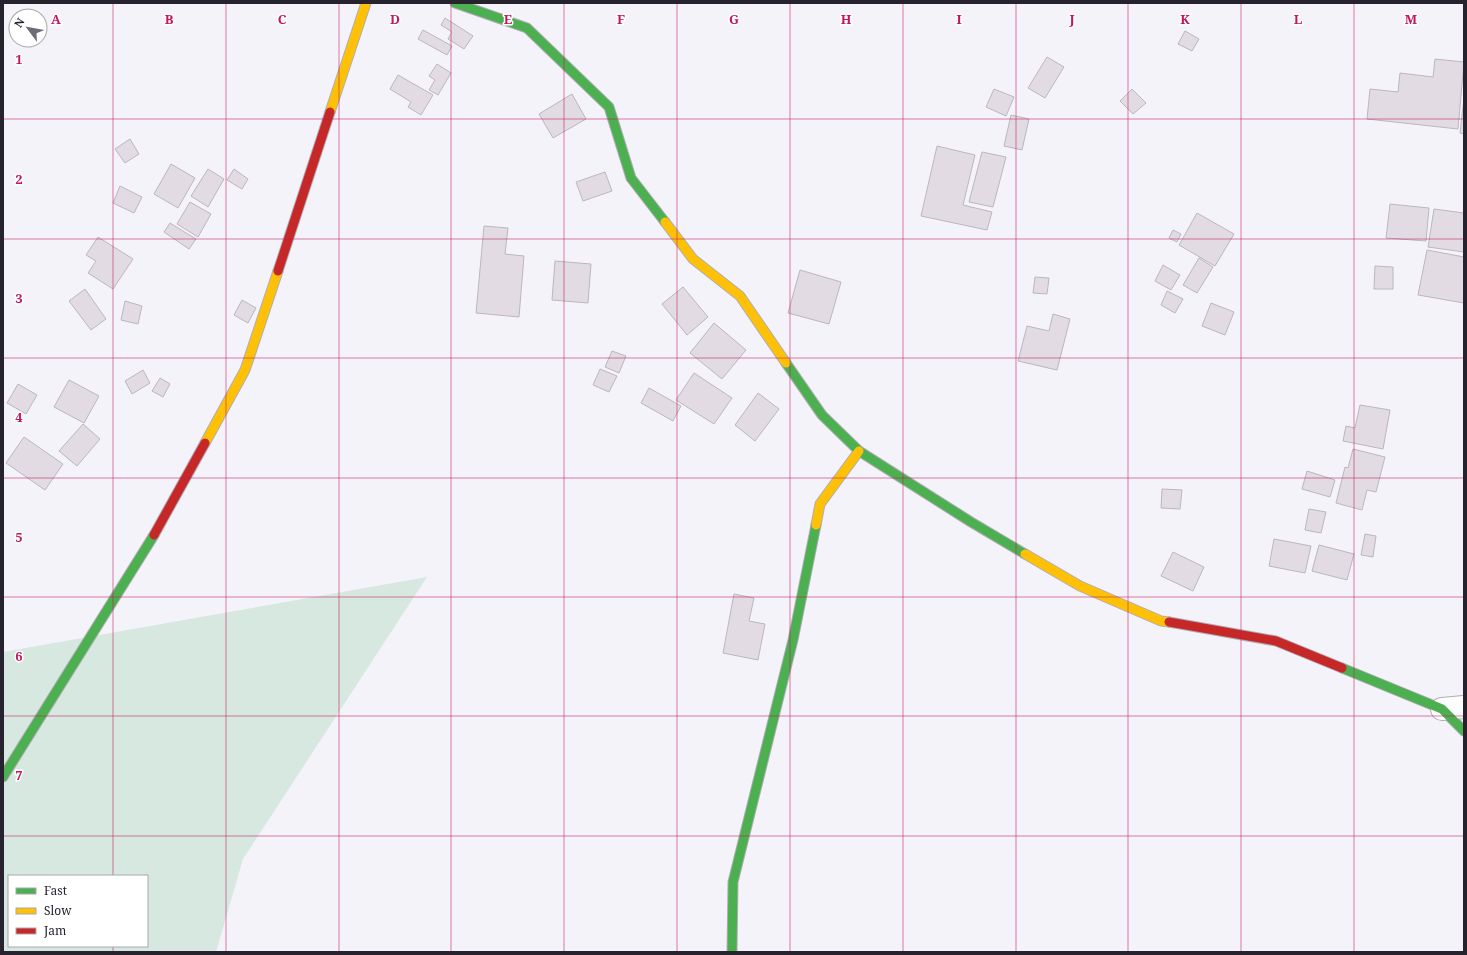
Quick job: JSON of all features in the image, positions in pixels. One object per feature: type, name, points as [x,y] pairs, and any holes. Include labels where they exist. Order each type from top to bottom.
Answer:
[{"type":"street","points":[[3,777],[156,531],[245,370],[366,3]]},
{"type":"street","points":[[455,3],[527,28],[609,108],[630,178],[693,259],[740,296],[822,415],[859,451],[971,522],[1080,586],[1161,621],[1276,641],[1442,709],[1464,730]]},
{"type":"street","points":[[732,952],[733,882],[793,640],[820,504],[859,451]]},
{"type":"street","points":[[1442,709],[1464,707]]},
{"type":"shaded area","points":[[427,577],[243,859],[216,952],[3,952],[3,652]]},
{"type":"building","points":[[445,18],[473,36],[464,49],[448,39],[452,32],[441,25]]},
{"type":"building","points":[[423,30],[452,46],[447,55],[418,39]]},
{"type":"building","points":[[1185,31],[1199,39],[1192,51],[1178,44]]},
{"type":"building","points":[[1047,57],[1064,67],[1045,98],[1028,88]]},
{"type":"building","points":[[1435,59],[1464,62],[1458,129],[1367,119],[1370,89],[1398,92],[1400,73],[1433,77]]},
{"type":"building","points":[[437,64],[451,73],[438,95],[429,90],[435,80],[429,76]]},
{"type":"building","points":[[398,75],[433,95],[421,115],[408,107],[411,102],[390,89]]},
{"type":"building","points":[[994,89],[1014,97],[1006,116],[986,107]]},
{"type":"building","points":[[1132,89],[1146,103],[1133,114],[1120,101]]},
{"type":"building","points":[[572,94],[586,119],[553,138],[539,114]]},
{"type":"building","points":[[1464,98],[1464,134],[1460,133]]},
{"type":"building","points":[[1011,115],[1029,119],[1022,150],[1004,146]]},
{"type":"building","points":[[130,139],[139,154],[125,163],[115,149]]},
{"type":"building","points":[[937,146],[975,155],[963,205],[992,212],[987,230],[921,216]]},
{"type":"building","points":[[982,152],[1006,157],[993,207],[969,202]]},
{"type":"building","points":[[171,164],[195,178],[178,208],[154,194]]},
{"type":"building","points":[[208,169],[224,179],[208,207],[191,196]]},
{"type":"building","points":[[234,169],[248,179],[242,189],[227,180]]},
{"type":"building","points":[[605,172],[612,191],[583,201],[576,182]]},
{"type":"building","points":[[120,186],[142,197],[134,213],[113,203]]},
{"type":"building","points":[[190,202],[211,214],[198,237],[177,224]]},
{"type":"building","points":[[1390,204],[1429,208],[1426,241],[1386,238]]},
{"type":"building","points":[[1434,209],[1464,213],[1464,252],[1428,247]]},
{"type":"building","points":[[1197,213],[1234,234],[1215,266],[1179,245]]},
{"type":"building","points":[[170,223],[196,239],[189,249],[164,232]]},
{"type":"building","points":[[484,226],[508,228],[505,254],[524,256],[519,317],[476,313]]},
{"type":"building","points":[[1173,230],[1181,234],[1177,242],[1169,238]]},
{"type":"building","points":[[98,237],[133,259],[113,289],[88,273],[96,261],[86,255]]},
{"type":"building","points":[[1427,250],[1464,257],[1464,303],[1418,295]]},
{"type":"building","points":[[1199,258],[1213,267],[1197,293],[1183,285]]},
{"type":"building","points":[[555,261],[591,264],[588,303],[552,300]]},
{"type":"building","points":[[1163,265],[1180,275],[1171,290],[1155,281]]},
{"type":"building","points":[[1375,266],[1393,267],[1393,289],[1374,289]]},
{"type":"building","points":[[800,270],[841,282],[829,324],[788,313]]},
{"type":"building","points":[[1035,277],[1049,278],[1047,294],[1033,293]]},
{"type":"building","points":[[683,287],[708,317],[687,335],[662,304]]},
{"type":"building","points":[[85,289],[106,319],[91,330],[69,301]]},
{"type":"building","points":[[1167,291],[1183,299],[1175,313],[1161,305]]},
{"type":"building","points":[[242,300],[256,308],[248,323],[234,315]]},
{"type":"building","points":[[125,301],[142,306],[138,324],[121,320]]},
{"type":"building","points":[[1211,303],[1234,312],[1225,335],[1202,326]]},
{"type":"building","points":[[1053,314],[1070,319],[1057,370],[1018,361],[1027,326],[1049,331]]},
{"type":"building","points":[[714,323],[746,350],[722,379],[690,353]]},
{"type":"building","points":[[612,351],[626,356],[619,373],[605,367]]},
{"type":"building","points":[[600,369],[617,376],[609,392],[593,385]]},
{"type":"building","points":[[143,370],[150,383],[132,394],[125,381]]},
{"type":"building","points":[[694,373],[732,398],[714,424],[676,400]]},
{"type":"building","points":[[160,378],[170,384],[163,397],[152,391]]},
{"type":"building","points":[[69,380],[99,396],[84,423],[54,407]]},
{"type":"building","points":[[18,384],[37,395],[26,414],[7,403]]},
{"type":"building","points":[[649,388],[681,406],[673,421],[641,403]]},
{"type":"building","points":[[758,393],[779,409],[755,441],[735,425]]},
{"type":"building","points":[[1360,405],[1390,410],[1383,449],[1343,441],[1346,426],[1355,428]]},
{"type":"building","points":[[83,424],[100,439],[77,466],[59,451]]},
{"type":"building","points":[[24,437],[63,464],[45,490],[6,463]]},
{"type":"building","points":[[1353,449],[1385,457],[1376,492],[1367,490],[1362,510],[1336,503],[1345,467],[1348,468]]},
{"type":"building","points":[[1307,471],[1335,480],[1330,497],[1302,489]]},
{"type":"building","points":[[1162,489],[1182,490],[1180,509],[1161,508]]},
{"type":"building","points":[[1309,509],[1326,512],[1321,533],[1305,530]]},
{"type":"building","points":[[1365,534],[1376,536],[1373,557],[1361,555]]},
{"type":"building","points":[[1274,539],[1311,546],[1305,573],[1269,566]]},
{"type":"building","points":[[1319,545],[1354,554],[1347,580],[1312,571]]},
{"type":"building","points":[[1173,552],[1204,567],[1193,591],[1161,576]]},
{"type":"building","points":[[734,594],[754,598],[749,621],[765,624],[758,660],[723,653]]},
{"type":"traffic: fast","points":[[455,3],[527,28],[609,107],[631,178],[665,222]]},
{"type":"traffic: fast","points":[[786,363],[822,415],[859,451],[971,522],[1025,554]]},
{"type":"traffic: fast","points":[[732,952],[733,882],[793,640],[816,525]]},
{"type":"traffic: fast","points":[[3,777],[154,535]]},
{"type":"traffic: fast","points":[[1342,668],[1442,709],[1464,731]]},
{"type":"traffic: slow","points":[[330,112],[366,3]]},
{"type":"traffic: slow","points":[[665,222],[693,259],[740,296],[786,363]]},
{"type":"traffic: slow","points":[[205,443],[245,370],[278,271]]},
{"type":"traffic: slow","points":[[816,525],[820,504],[859,451]]},
{"type":"traffic: slow","points":[[1025,554],[1080,586],[1161,621],[1169,622]]},
{"type":"traffic: jam","points":[[278,271],[330,112]]},
{"type":"traffic: jam","points":[[154,535],[205,443]]},
{"type":"traffic: jam","points":[[1169,622],[1276,641],[1342,668]]}]
